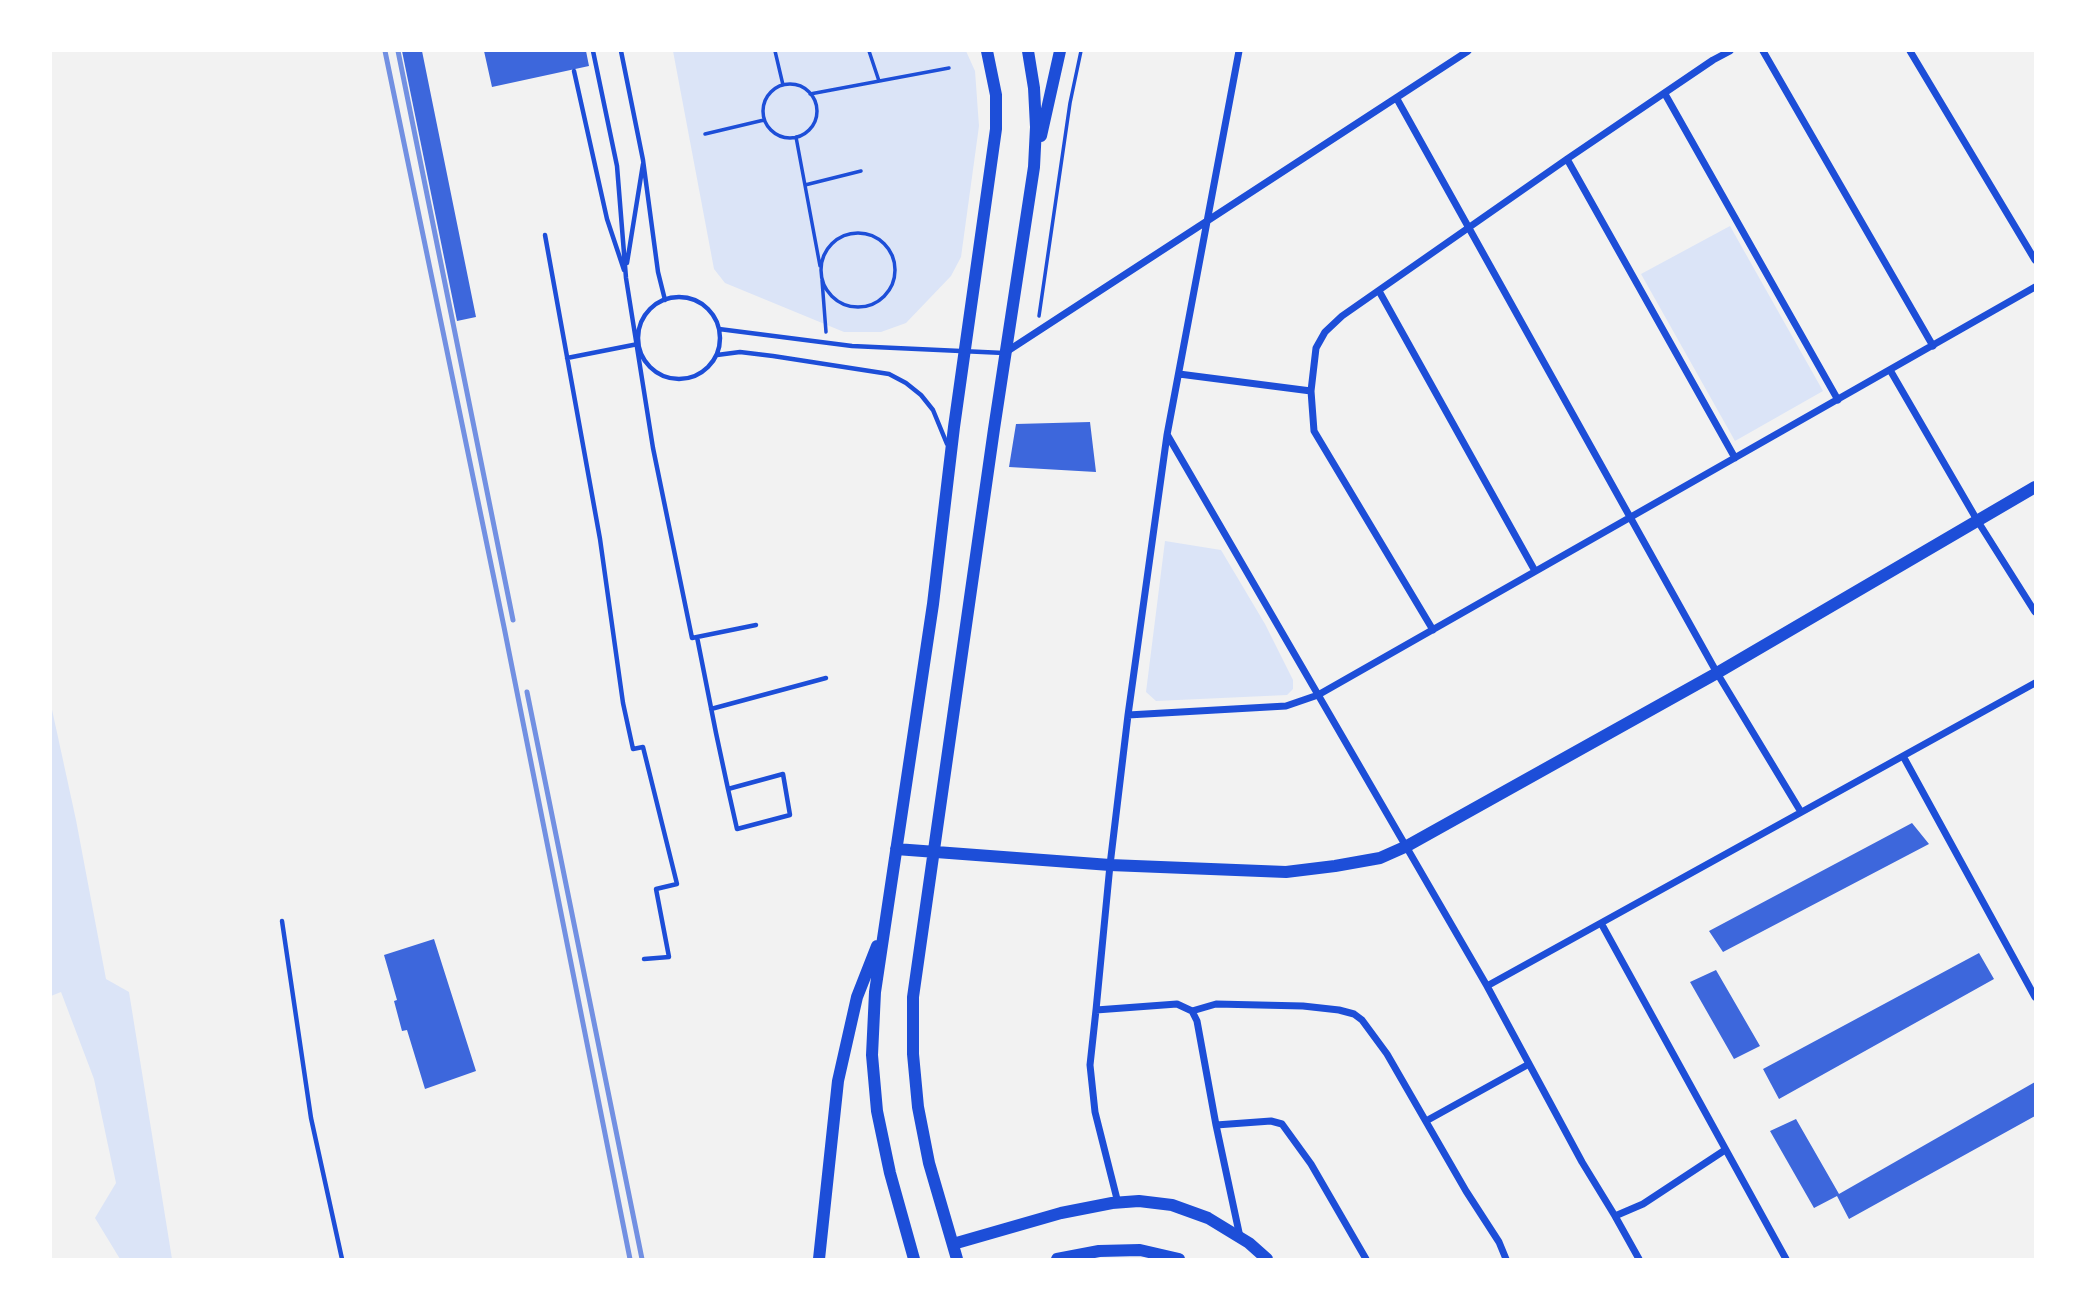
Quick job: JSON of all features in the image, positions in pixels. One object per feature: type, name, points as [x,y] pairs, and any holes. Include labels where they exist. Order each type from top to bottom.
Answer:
[{"type":"main road","points":[[914,1259],[890,1173],[877,1111],[872,1055],[875,992],[933,604],[996,129],[996,95],[987,51]]},
{"type":"main road","points":[[1028,51],[1034,88],[1034,167]]},
{"type":"main road","points":[[957,1259],[929,1163],[918,1107],[913,1054],[913,997],[1005,353],[1034,167],[1060,51]]},
{"type":"main road","points":[[896,849],[1110,865],[1286,872],[1380,858],[1407,846],[1717,673],[2035,487]]},
{"type":"main road","points":[[819,1259],[832,1130],[848,1031],[857,997],[884,929]]},
{"type":"main road","points":[[953,1244],[1049,1216],[1139,1201],[1172,1205],[1208,1218],[1240,1237],[1267,1259]]},
{"type":"main road","points":[[1057,1259],[1099,1251],[1140,1250],[1179,1259]]},
{"type":"street","points":[[1118,1203],[1095,1112],[1090,1065],[1110,865],[1167,435],[1239,51]]},
{"type":"street","points":[[1005,353],[1468,51]]},
{"type":"street","points":[[1709,51],[1713,60]]},
{"type":"street","points":[[1433,630],[1314,431],[1311,390],[1316,348],[1325,332],[1342,316],[1567,159],[1730,51]]},
{"type":"street","points":[[1763,51],[1933,346]]},
{"type":"street","points":[[1910,51],[2035,260]]},
{"type":"street","points":[[1665,93],[1838,400]]},
{"type":"street","points":[[1397,99],[1717,673],[1801,812]]},
{"type":"street","points":[[1567,159],[1735,458]]},
{"type":"street","points":[[1128,715],[1286,706],[1318,695],[2035,287]]},
{"type":"street","points":[[1379,290],[1535,571]]},
{"type":"street","points":[[1890,370],[1978,520],[2032,599],[2035,612]]},
{"type":"street","points":[[1179,374],[1311,390]]},
{"type":"street","points":[[1167,435],[1487,986],[1582,1162],[1615,1216],[1635,1258]]},
{"type":"street","points":[[1487,986],[2035,683]]},
{"type":"street","points":[[1903,756],[2035,997]]},
{"type":"street","points":[[1601,923],[1786,1259]]},
{"type":"street","points":[[1096,1010],[1177,1004],[1192,1011],[1197,1021],[1240,1237]]},
{"type":"street","points":[[1192,1011],[1216,1004],[1303,1006],[1339,1010],[1354,1014],[1362,1020],[1377,1038],[1466,1191],[1499,1242],[1506,1259]]},
{"type":"street","points":[[1426,1121],[1529,1064]]},
{"type":"street","points":[[1216,1125],[1271,1121],[1282,1124],[1311,1164],[1366,1259]]},
{"type":"street","points":[[1615,1216],[1643,1204],[1725,1150]]},
{"type":"lane","points":[[593,51],[617,166],[626,278],[653,448],[692,638],[756,625]]},
{"type":"lane","points":[[621,51],[643,160],[658,272],[665,300]]},
{"type":"lane","points":[[575,71],[607,219],[626,278]]},
{"type":"lane","points":[[626,278],[643,160]]},
{"type":"lane","points":[[545,235],[600,539],[623,703],[633,749],[643,747],[677,884],[656,889],[669,957],[644,959]]},
{"type":"lane","points":[[679,297],[704,306],[714,316],[719,329],[720,342],[709,366],[686,379],[660,375],[642,356],[638,344],[644,317],[653,307],[665,300],[679,297]]},
{"type":"lane","points":[[719,329],[852,346],[1005,353]]},
{"type":"lane","points":[[567,358],[638,344]]},
{"type":"lane","points":[[716,355],[740,352],[889,374],[906,383],[933,410],[944,431],[951,454]]},
{"type":"lane","points":[[697,637],[711,709],[728,789],[737,829],[790,815],[783,774],[728,789]]},
{"type":"lane","points":[[711,709],[826,678]]},
{"type":"lane","points":[[282,921],[311,1118],[342,1259]]},
{"type":"path","points":[[775,51],[783,85]]},
{"type":"path","points":[[869,51],[879,81]]},
{"type":"path","points":[[1039,316],[1070,103],[1082,51]]},
{"type":"path","points":[[810,94],[949,68]]},
{"type":"path","points":[[783,85],[800,86],[810,94],[817,107],[817,116],[808,132],[796,137],[782,137],[774,133],[764,120],[763,111],[769,95],[783,85]]},
{"type":"path","points":[[705,134],[764,120]]},
{"type":"path","points":[[796,137],[822,276],[833,297],[855,307],[878,301],[893,283],[894,259],[879,239],[868,234],[844,236],[826,252],[822,276],[827,343]]},
{"type":"path","points":[[805,185],[861,171]]},
{"type":"shaded area","points":[[673,51],[966,51],[975,71],[979,126],[961,257],[951,276],[906,323],[881,332],[844,332],[725,283],[714,269]]},
{"type":"shaded area","points":[[1730,226],[1823,391],[1735,441],[1641,274]]},
{"type":"shaded area","points":[[1165,541],[1221,550],[1265,624],[1293,680],[1293,689],[1287,695],[1156,701],[1146,692]]},
{"type":"shaded area","points":[[51,705],[106,979],[129,992],[172,1259],[120,1259],[95,1218],[116,1183],[94,1079],[61,992],[51,996]]},
{"type":"building","points":[[402,51],[422,51],[476,317],[457,321]]},
{"type":"building","points":[[484,51],[586,51],[589,66],[492,87]]},
{"type":"building","points":[[1090,422],[1096,472],[1009,467],[1016,424]]},
{"type":"building","points":[[1912,823],[1929,844],[1723,952],[1709,931]]},
{"type":"building","points":[[434,939],[476,1071],[425,1089],[407,1030],[402,1031],[394,1001],[397,1000],[384,955]]},
{"type":"building","points":[[1979,953],[1994,979],[1779,1099],[1763,1069]]},
{"type":"building","points":[[1716,970],[1760,1046],[1734,1059],[1690,982]]},
{"type":"building","points":[[2035,1082],[2035,1116],[1849,1219],[1837,1196],[1814,1208],[1770,1131],[1796,1119],[1839,1194]]},
{"type":"railway","points":[[385,51],[504,627],[630,1259]]},
{"type":"railway","points":[[398,51],[513,620]]},
{"type":"railway","points":[[527,692],[642,1259]]}]
